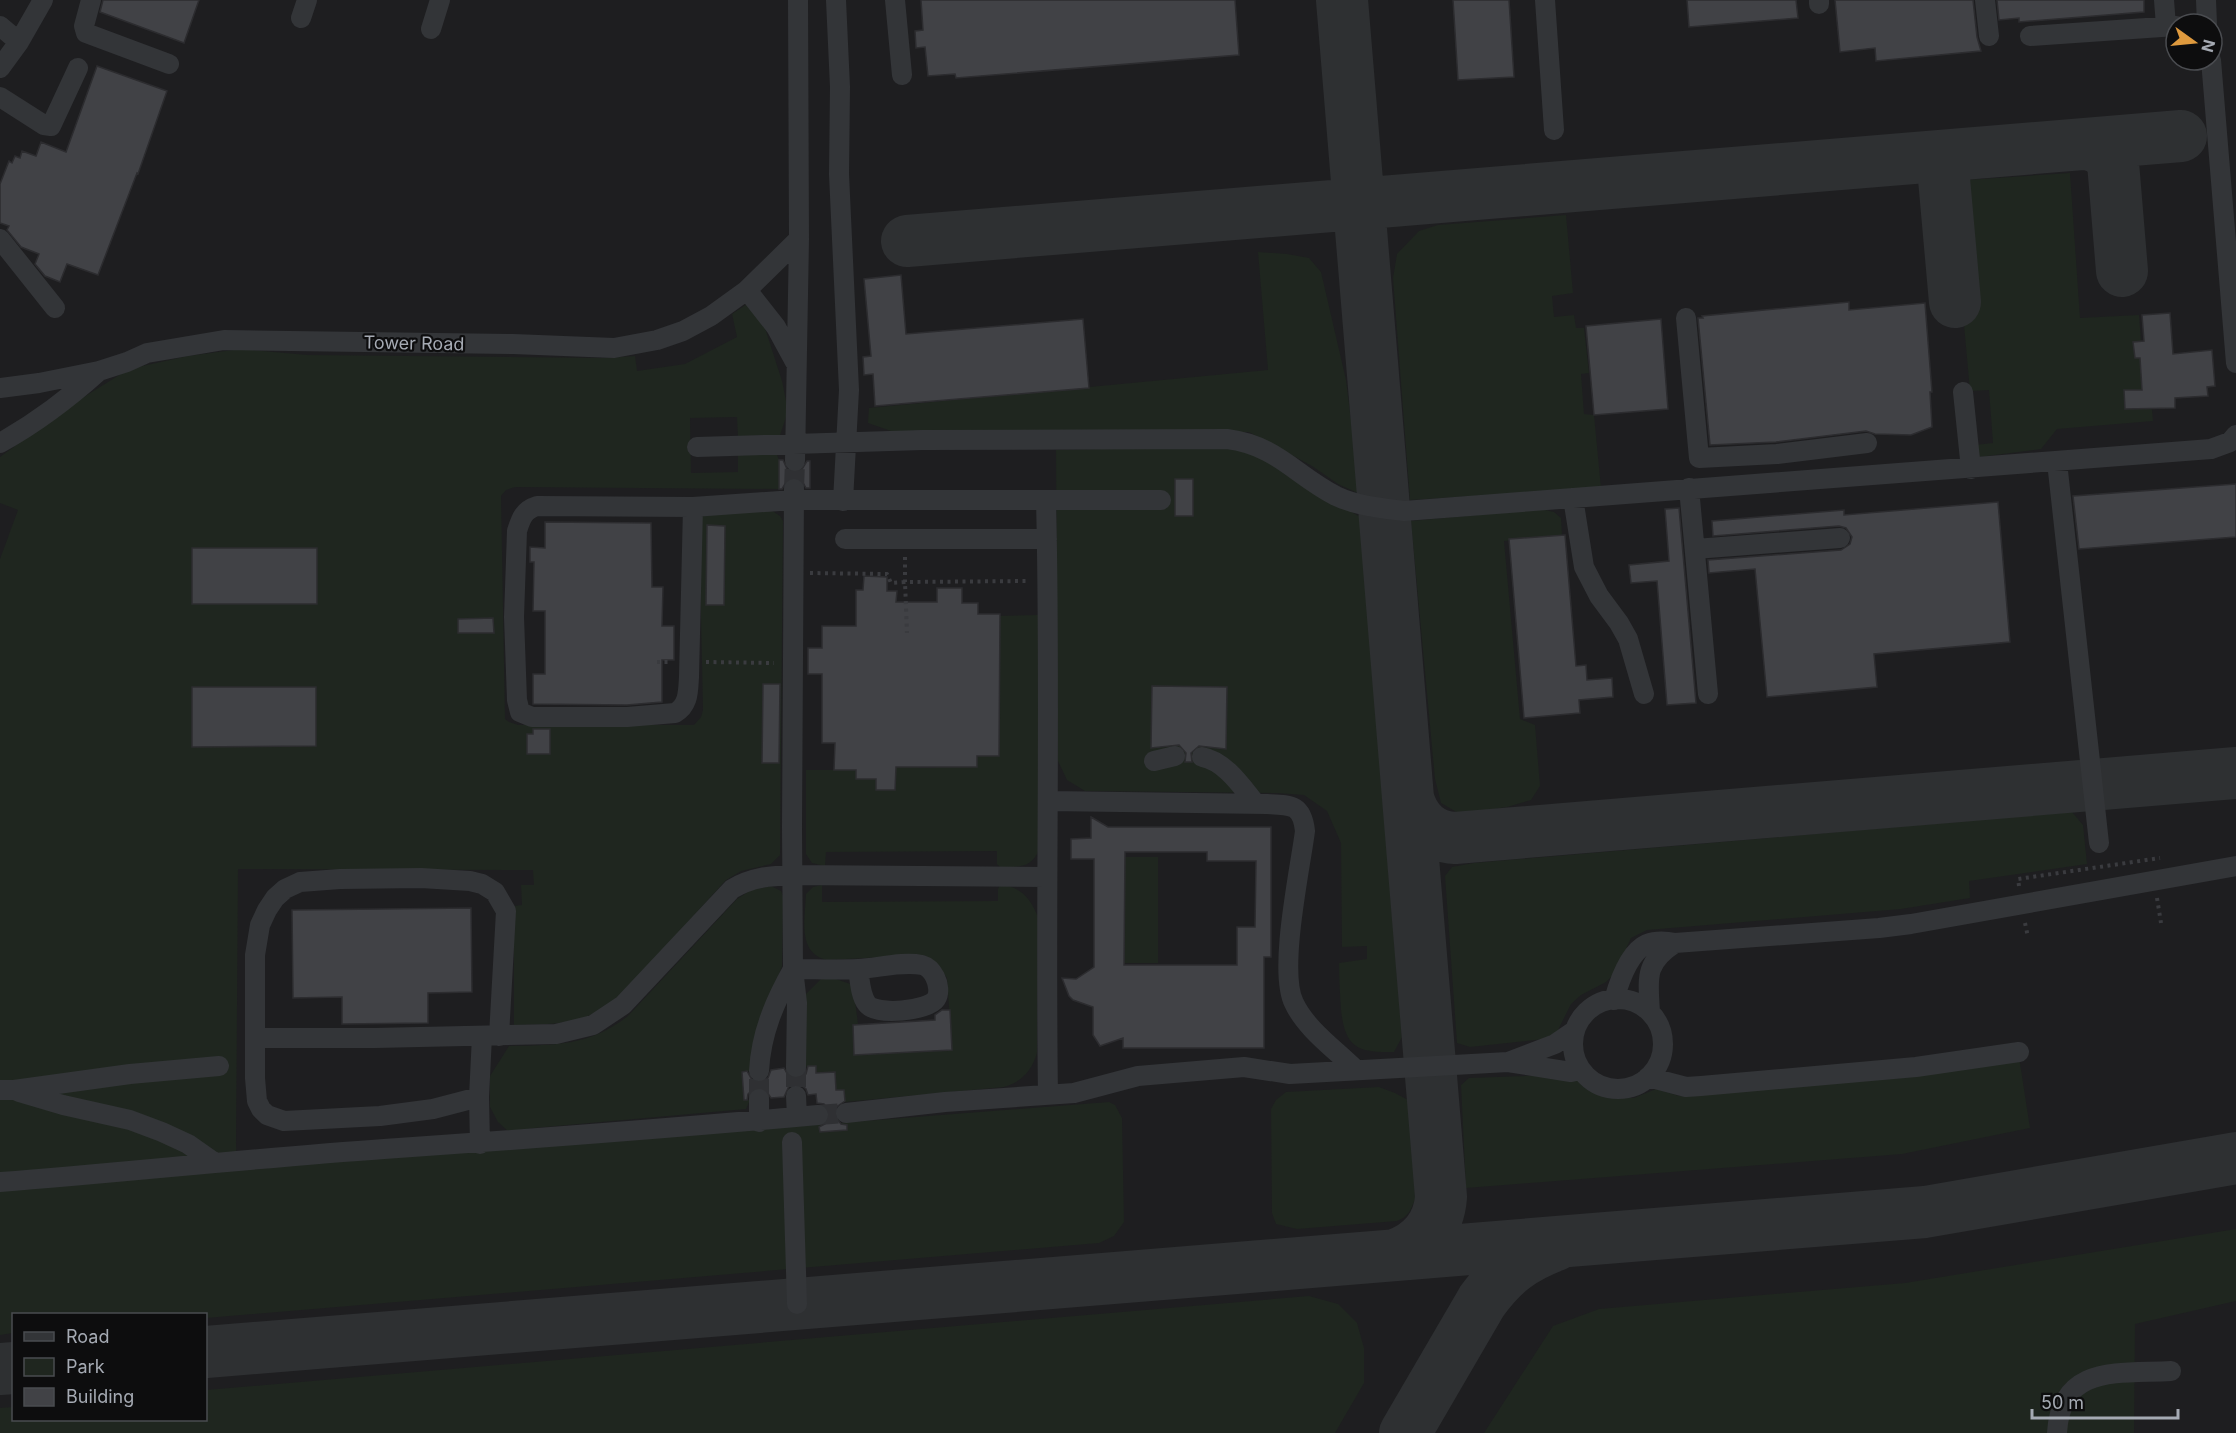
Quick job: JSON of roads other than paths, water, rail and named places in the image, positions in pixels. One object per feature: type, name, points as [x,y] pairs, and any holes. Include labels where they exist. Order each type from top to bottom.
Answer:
[{"type":"street","points":[[0,69],[19,42],[42,0]]},
{"type":"street","points":[[91,0],[84,26],[86,33],[169,64]]},
{"type":"street","points":[[431,29],[440,0]]},
{"type":"street","points":[[796,452],[799,239],[798,0]]},
{"type":"street","points":[[836,0],[840,87],[839,174],[849,390],[843,501]]},
{"type":"street","points":[[895,0],[902,75]]},
{"type":"street","points":[[1545,0],[1554,130]]},
{"type":"street","points":[[1985,0],[1989,36]]},
{"type":"street","points":[[0,26],[19,42]]},
{"type":"street","points":[[2030,36],[2164,26]]},
{"type":"street","points":[[0,97],[44,125],[51,126],[78,68]]},
{"type":"street","points":[[2212,72],[2236,363]]},
{"type":"street","name":"Tower Road","points":[[3,390],[99,371],[147,353],[225,340],[513,344],[614,348],[657,340],[683,331],[711,316],[747,290],[799,239]]},
{"type":"street","points":[[0,240],[55,308]]},
{"type":"street","points":[[747,290],[776,327],[796,364]]},
{"type":"street","points":[[1686,318],[1699,458],[1695,549],[1708,694]]},
{"type":"street","points":[[0,443],[46,414],[99,371]]},
{"type":"street","points":[[1963,392],[1971,469]]},
{"type":"street","points":[[697,447],[796,452],[847,443],[922,440],[1227,439],[1253,444],[1277,456],[1336,496],[1371,507],[1411,510],[2211,449],[2230,442],[2236,435]]},
{"type":"street","points":[[1699,458],[1777,454],[1868,443]]},
{"type":"street","points":[[2057,462],[2099,843]]},
{"type":"street","points":[[794,495],[793,875],[796,1067]]},
{"type":"street","points":[[693,507],[689,662],[685,703],[681,709],[675,713],[627,717],[532,717],[520,712],[514,617],[517,531],[524,513],[537,506],[693,507],[794,495],[843,501],[1161,500]]},
{"type":"street","points":[[1573,498],[1584,567],[1599,596],[1628,639],[1644,694]]},
{"type":"street","points":[[1046,500],[1049,801],[1046,878],[1048,1095]]},
{"type":"street","points":[[1695,549],[1840,538]]},
{"type":"street","points":[[845,539],[1047,539]]},
{"type":"street","points":[[1154,761],[1175,756]]},
{"type":"street","points":[[1202,757],[1214,761],[1228,772],[1256,804]]},
{"type":"street","points":[[1049,801],[1290,805],[1299,811],[1304,820],[1305,831],[1288,961],[1289,991],[1294,1004],[1307,1022],[1356,1070]]},
{"type":"street","points":[[1614,1000],[1626,970],[1641,948],[1660,940],[1675,943],[1900,925],[2236,866]]},
{"type":"street","points":[[255,1038],[491,1036],[556,1034],[585,1029],[623,1005],[732,889],[746,881],[762,877],[793,875],[1046,878]]},
{"type":"street","points":[[479,1097],[433,1109],[380,1116],[284,1121],[273,1118],[261,1108],[257,1101],[255,1038],[256,939],[267,910],[275,898],[285,889],[300,882],[340,879],[470,880],[495,892],[506,911],[491,1036],[479,1097],[480,1144]]},
{"type":"street","points":[[1650,1012],[1649,991],[1653,963],[1664,950],[1675,943]]},
{"type":"street","points":[[794,969],[858,969]]},
{"type":"street","points":[[759,1071],[762,1042],[768,1021],[779,993],[794,969]]},
{"type":"street","points":[[1623,999],[1638,1003],[1650,1012],[1657,1022],[1662,1045],[1658,1062],[1648,1077],[1632,1086],[1613,1088],[1596,1083],[1581,1071],[1574,1052],[1574,1031],[1579,1020],[1587,1011],[1597,1004],[1614,1000],[1623,999]]},
{"type":"street","points":[[1508,1062],[1555,1044],[1574,1031]]},
{"type":"street","points":[[1648,1077],[1686,1087],[1701,1086],[1916,1067],[2019,1052]]},
{"type":"street","points":[[846,1113],[945,1102],[1074,1093],[1138,1076],[1244,1068],[1290,1074],[1508,1062],[1571,1072],[1581,1071]]},
{"type":"street","points":[[7,1090],[130,1074],[219,1066]]},
{"type":"street","points":[[7,1090],[140,1124],[188,1144],[215,1163]]},
{"type":"street","points":[[796,1096],[797,1117]]},
{"type":"street","points":[[759,1099],[759,1122]]},
{"type":"street","points":[[0,1182],[384,1149],[480,1144],[759,1122],[818,1115]]},
{"type":"street","points":[[792,1142],[796,1304]]},
{"type":"street","points":[[2057,1433],[2057,1422],[2066,1397],[2074,1387],[2086,1379],[2099,1374],[2170,1371]]},
{"type":"tunnel","points":[[794,489],[795,461]]},
{"type":"tunnel","points":[[796,1067],[796,1096]]},
{"type":"tunnel","points":[[759,1071],[759,1099]]},
{"type":"tunnel","points":[[818,1115],[846,1113]]}]
